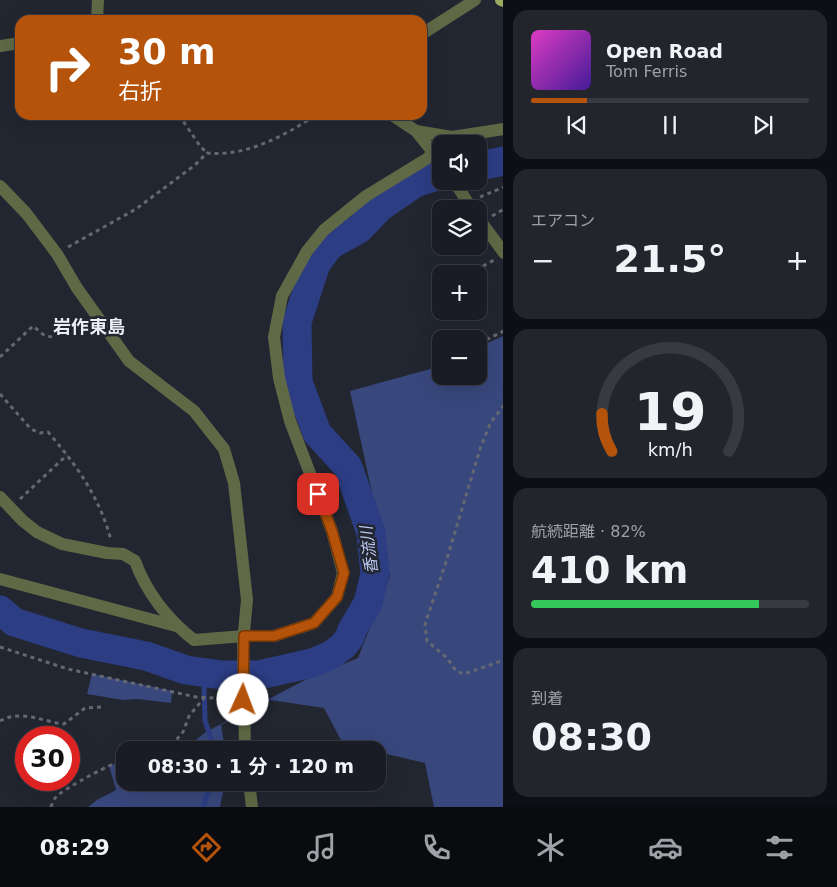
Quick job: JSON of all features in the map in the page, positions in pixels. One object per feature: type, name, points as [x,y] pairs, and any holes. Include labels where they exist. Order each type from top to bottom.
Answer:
[{"type":"street","points":[[97,15],[98,0]]},
{"type":"street","points":[[427,31],[475,0]]},
{"type":"street","points":[[0,46],[15,44]]},
{"type":"street","points":[[400,120],[416,130],[432,151]]},
{"type":"street","points":[[416,130],[452,137],[503,129]]},
{"type":"street","points":[[0,497],[37,532],[62,544],[123,554],[135,561],[152,595],[176,626],[194,640],[274,636],[314,623],[337,597],[344,573],[332,531],[290,420],[278,378],[274,337],[282,296],[307,251],[324,230],[366,196],[428,158],[432,158]]},
{"type":"street","points":[[0,186],[26,213],[57,254],[77,288],[129,361],[194,411],[224,449],[234,483],[247,600],[244,639],[245,741]]},
{"type":"street","points":[[487,234],[499,256]]},
{"type":"street","points":[[0,578],[176,626]]},
{"type":"street","points":[[250,791],[252,807]]},
{"type":"path","points":[[182,120],[207,153],[220,154],[236,152],[260,144],[280,136],[307,120]]},
{"type":"path","points":[[57,254],[136,209],[188,170],[207,153]]},
{"type":"path","points":[[475,200],[503,187]]},
{"type":"path","points":[[484,265],[499,256]]},
{"type":"path","points":[[0,357],[33,326],[45,336],[53,337],[92,308]]},
{"type":"path","points":[[487,339],[503,331]]},
{"type":"path","points":[[0,394],[31,429],[40,433],[48,432],[67,455],[84,479],[106,520],[115,553]]},
{"type":"path","points":[[503,405],[491,422],[482,446],[446,565],[424,624],[427,641],[446,658],[456,671],[464,674],[503,660]]},
{"type":"path","points":[[10,508],[67,455]]},
{"type":"path","points":[[0,647],[68,669],[196,697],[244,699]]},
{"type":"path","points":[[173,741],[183,732],[189,716],[204,698]]},
{"type":"path","points":[[0,721],[5,718],[25,716],[64,724],[85,708],[101,707]]},
{"type":"path","points":[[51,807],[56,797],[66,788],[116,763]]},
{"type":"shaded area","points":[[503,336],[503,807],[434,807],[425,763],[386,754],[386,741],[341,741],[324,708],[270,700],[221,725],[224,741],[194,741],[206,732],[307,679],[358,658],[390,576],[350,391],[432,368],[432,385],[487,385],[487,343]]},
{"type":"shaded area","points":[[92,674],[172,691],[171,703],[137,699],[123,700],[87,694]]},
{"type":"shaded area","points":[[116,763],[116,790],[109,766]]},
{"type":"shaded area","points":[[116,790],[223,791],[220,807],[88,807]]},
{"type":"waterway","name":"香流川","points":[[487,164],[503,161]]},
{"type":"waterway","name":"香流川","points":[[0,610],[14,622],[81,643],[146,656],[186,670],[222,675],[259,675],[312,663],[331,655],[343,646],[350,637],[352,630],[368,603],[375,574],[371,533],[348,467],[317,433],[298,382],[297,322],[316,264],[330,245],[359,229],[380,207],[415,183],[432,178]]},
{"type":"waterway","points":[[206,673],[204,685],[205,721],[212,741]]},
{"type":"waterway","points":[[203,807],[209,791]]},
{"type":"district","name":"岩作東島","points":[[89,326]]},
{"type":"route","points":[[243,700],[244,636],[274,636],[314,623],[337,597],[344,573],[332,531],[318,494]]}]
